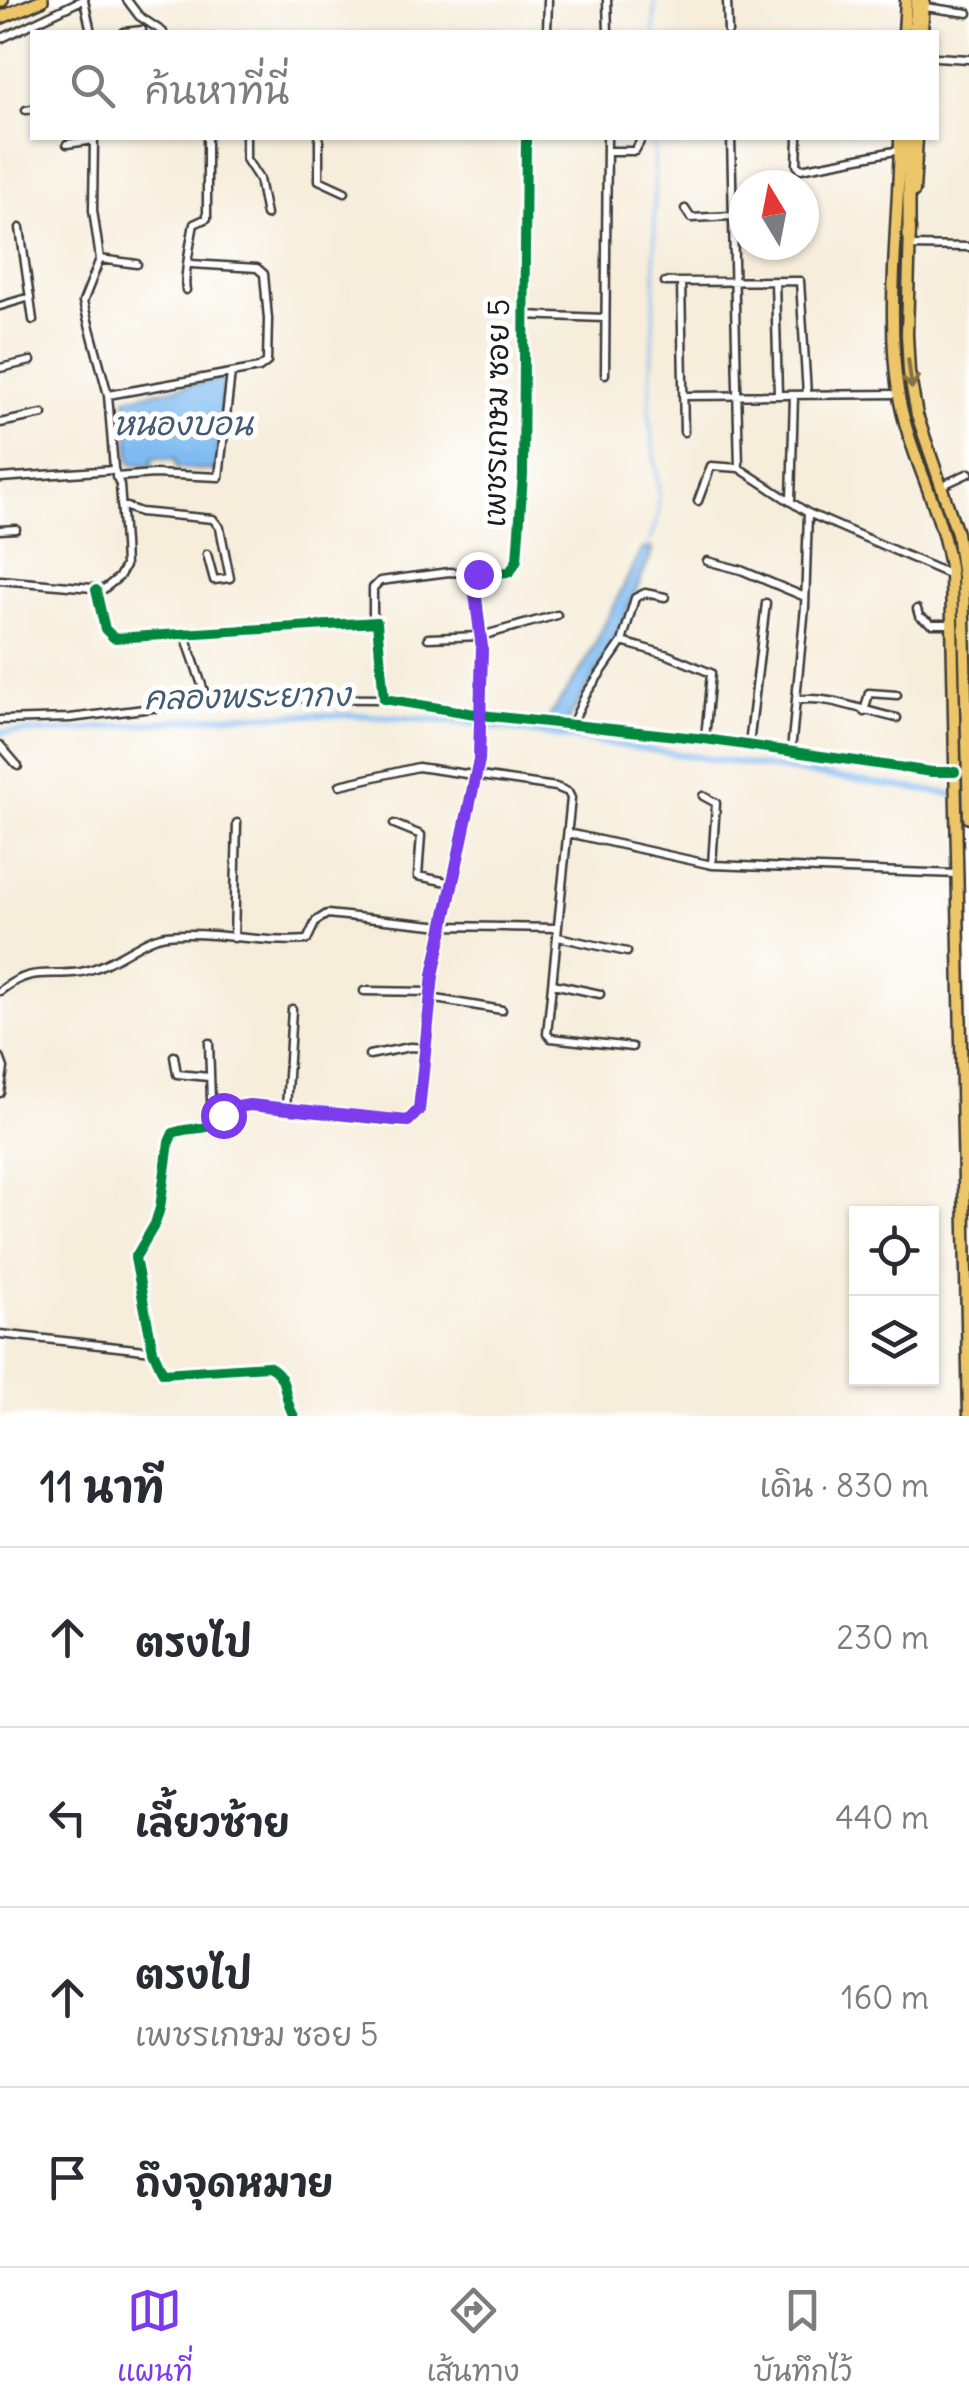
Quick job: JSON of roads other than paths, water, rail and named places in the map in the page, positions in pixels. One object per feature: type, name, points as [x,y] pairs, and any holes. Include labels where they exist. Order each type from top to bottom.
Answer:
[{"type":"highway","points":[[0,18],[42,0]]},
{"type":"highway","points":[[918,30],[921,2]]},
{"type":"highway","points":[[909,140],[909,241]]},
{"type":"main road","points":[[904,30],[906,0]]},
{"type":"main road","points":[[900,140],[894,337],[899,394],[942,522],[950,575],[966,1109],[969,1416]]},
{"type":"main road","points":[[917,140],[909,241],[909,372],[917,415],[965,555],[969,818]]},
{"type":"street","points":[[0,38],[83,0],[90,30]]},
{"type":"street","points":[[127,0],[142,30]]},
{"type":"street","points":[[547,30],[548,0]]},
{"type":"street","points":[[608,0],[608,30]]},
{"type":"street","points":[[727,0],[728,30]]},
{"type":"street","points":[[921,2],[968,14]]},
{"type":"street","points":[[138,16],[160,30]]},
{"type":"street","points":[[0,18],[10,34]]},
{"type":"street","points":[[939,58],[969,59]]},
{"type":"street","points":[[67,144],[89,140]]},
{"type":"street","points":[[0,580],[96,590],[113,584],[124,566],[108,395],[83,302],[100,260],[93,210],[94,140]]},
{"type":"street","points":[[186,290],[194,224],[207,218],[207,140]]},
{"type":"street","points":[[246,140],[246,159],[259,179],[266,215]]},
{"type":"street","points":[[319,140],[320,180],[346,192]]},
{"type":"street","name":"เพชรเกษม ซอย 5","points":[[478,574],[506,574],[518,560],[524,459],[526,140]]},
{"type":"street","points":[[605,374],[608,140]]},
{"type":"street","points":[[607,151],[635,151],[641,140]]},
{"type":"street","points":[[731,140],[731,170]]},
{"type":"street","points":[[798,140],[797,165],[802,168],[900,150]]},
{"type":"street","points":[[685,209],[690,218],[729,216]]},
{"type":"street","points":[[20,228],[33,320]]},
{"type":"street","points":[[909,241],[969,247]]},
{"type":"street","points":[[100,260],[136,264]]},
{"type":"street","points":[[733,260],[740,468]]},
{"type":"street","points":[[108,395],[259,368],[268,358],[264,274],[253,268],[191,264]]},
{"type":"street","points":[[775,280],[778,395]]},
{"type":"street","points":[[664,282],[801,282],[807,395]]},
{"type":"street","points":[[680,282],[684,432]]},
{"type":"street","points":[[0,306],[30,297]]},
{"type":"street","points":[[523,315],[604,318]]},
{"type":"street","points":[[0,368],[31,361]]},
{"type":"street","points":[[0,478],[115,473],[219,477],[231,373]]},
{"type":"street","points":[[684,396],[899,394]]},
{"type":"street","points":[[791,502],[794,395]]},
{"type":"street","points":[[0,423],[44,414]]},
{"type":"street","points":[[698,500],[710,466],[740,468],[808,513],[950,575]]},
{"type":"street","points":[[943,485],[969,473]]},
{"type":"street","points":[[121,505],[140,512],[212,518],[220,528],[230,578],[214,580],[207,554]]},
{"type":"street","points":[[791,751],[798,700],[808,513]]},
{"type":"street","points":[[0,530],[16,529]]},
{"type":"street","points":[[707,561],[741,570],[805,597]]},
{"type":"street","points":[[294,1416],[278,1370],[268,1366],[163,1373],[153,1351],[135,1264],[160,1208],[169,1142],[174,1133],[207,1127],[230,1108],[250,1105],[408,1121],[419,1110],[431,995],[481,737],[481,636],[474,586],[478,574],[448,572],[380,580],[374,588],[373,622]]},
{"type":"street","points":[[96,590],[108,636],[114,638],[376,622],[384,699]]},
{"type":"street","points":[[572,724],[586,694],[622,642],[634,598],[646,593],[665,598]]},
{"type":"street","points":[[749,746],[766,604]]},
{"type":"street","points":[[917,609],[919,616],[929,623],[952,624]]},
{"type":"street","points":[[428,638],[481,636],[558,615]]},
{"type":"street","points":[[184,635],[207,700]]},
{"type":"street","points":[[622,642],[668,654],[710,673],[705,739]]},
{"type":"street","points":[[864,712],[869,693],[897,695]]},
{"type":"street","points":[[0,720],[70,718],[207,700],[384,699],[481,716],[705,739],[955,774]]},
{"type":"street","points":[[798,700],[828,700],[897,718]]},
{"type":"street","points":[[0,746],[18,766]]},
{"type":"street","points":[[340,785],[418,767],[568,792],[568,833],[548,1037],[632,1046]]},
{"type":"street","points":[[704,796],[716,803],[712,865]]},
{"type":"street","points":[[234,938],[237,823]]},
{"type":"street","points":[[394,824],[421,836],[418,876],[452,883]]},
{"type":"street","points":[[568,833],[712,865],[958,874]]},
{"type":"street","points":[[0,991],[13,980],[36,972],[78,972],[115,962],[164,935],[307,940],[316,921],[328,914],[443,926],[558,928]]},
{"type":"street","points":[[558,938],[626,952]]},
{"type":"street","points":[[553,984],[600,994]]},
{"type":"street","points":[[364,991],[431,995],[502,1010]]},
{"type":"street","points":[[286,1109],[292,1009]]},
{"type":"street","points":[[210,1043],[210,1101],[223,1115]]},
{"type":"street","points":[[370,1055],[426,1048]]},
{"type":"street","points":[[174,1056],[176,1074],[209,1077]]},
{"type":"street","points":[[0,1057],[4,1068],[0,1092]]},
{"type":"street","points":[[0,1334],[153,1351]]},
{"type":"water","name":"หนองบอน","points":[[224,378],[215,471],[177,468],[175,459],[153,457],[152,466],[130,463],[126,398]]},
{"type":"water","points":[[642,549],[652,549],[650,557],[611,648],[570,717],[563,738],[542,734],[585,664]]},
{"type":"waterway","points":[[654,30],[655,0]]},
{"type":"waterway","points":[[646,552],[658,517],[659,492],[649,412],[655,285],[654,140]]},
{"type":"waterway","name":"คลองพระยากง","points":[[0,732],[59,732],[234,715],[356,715],[461,722],[969,797]]}]
